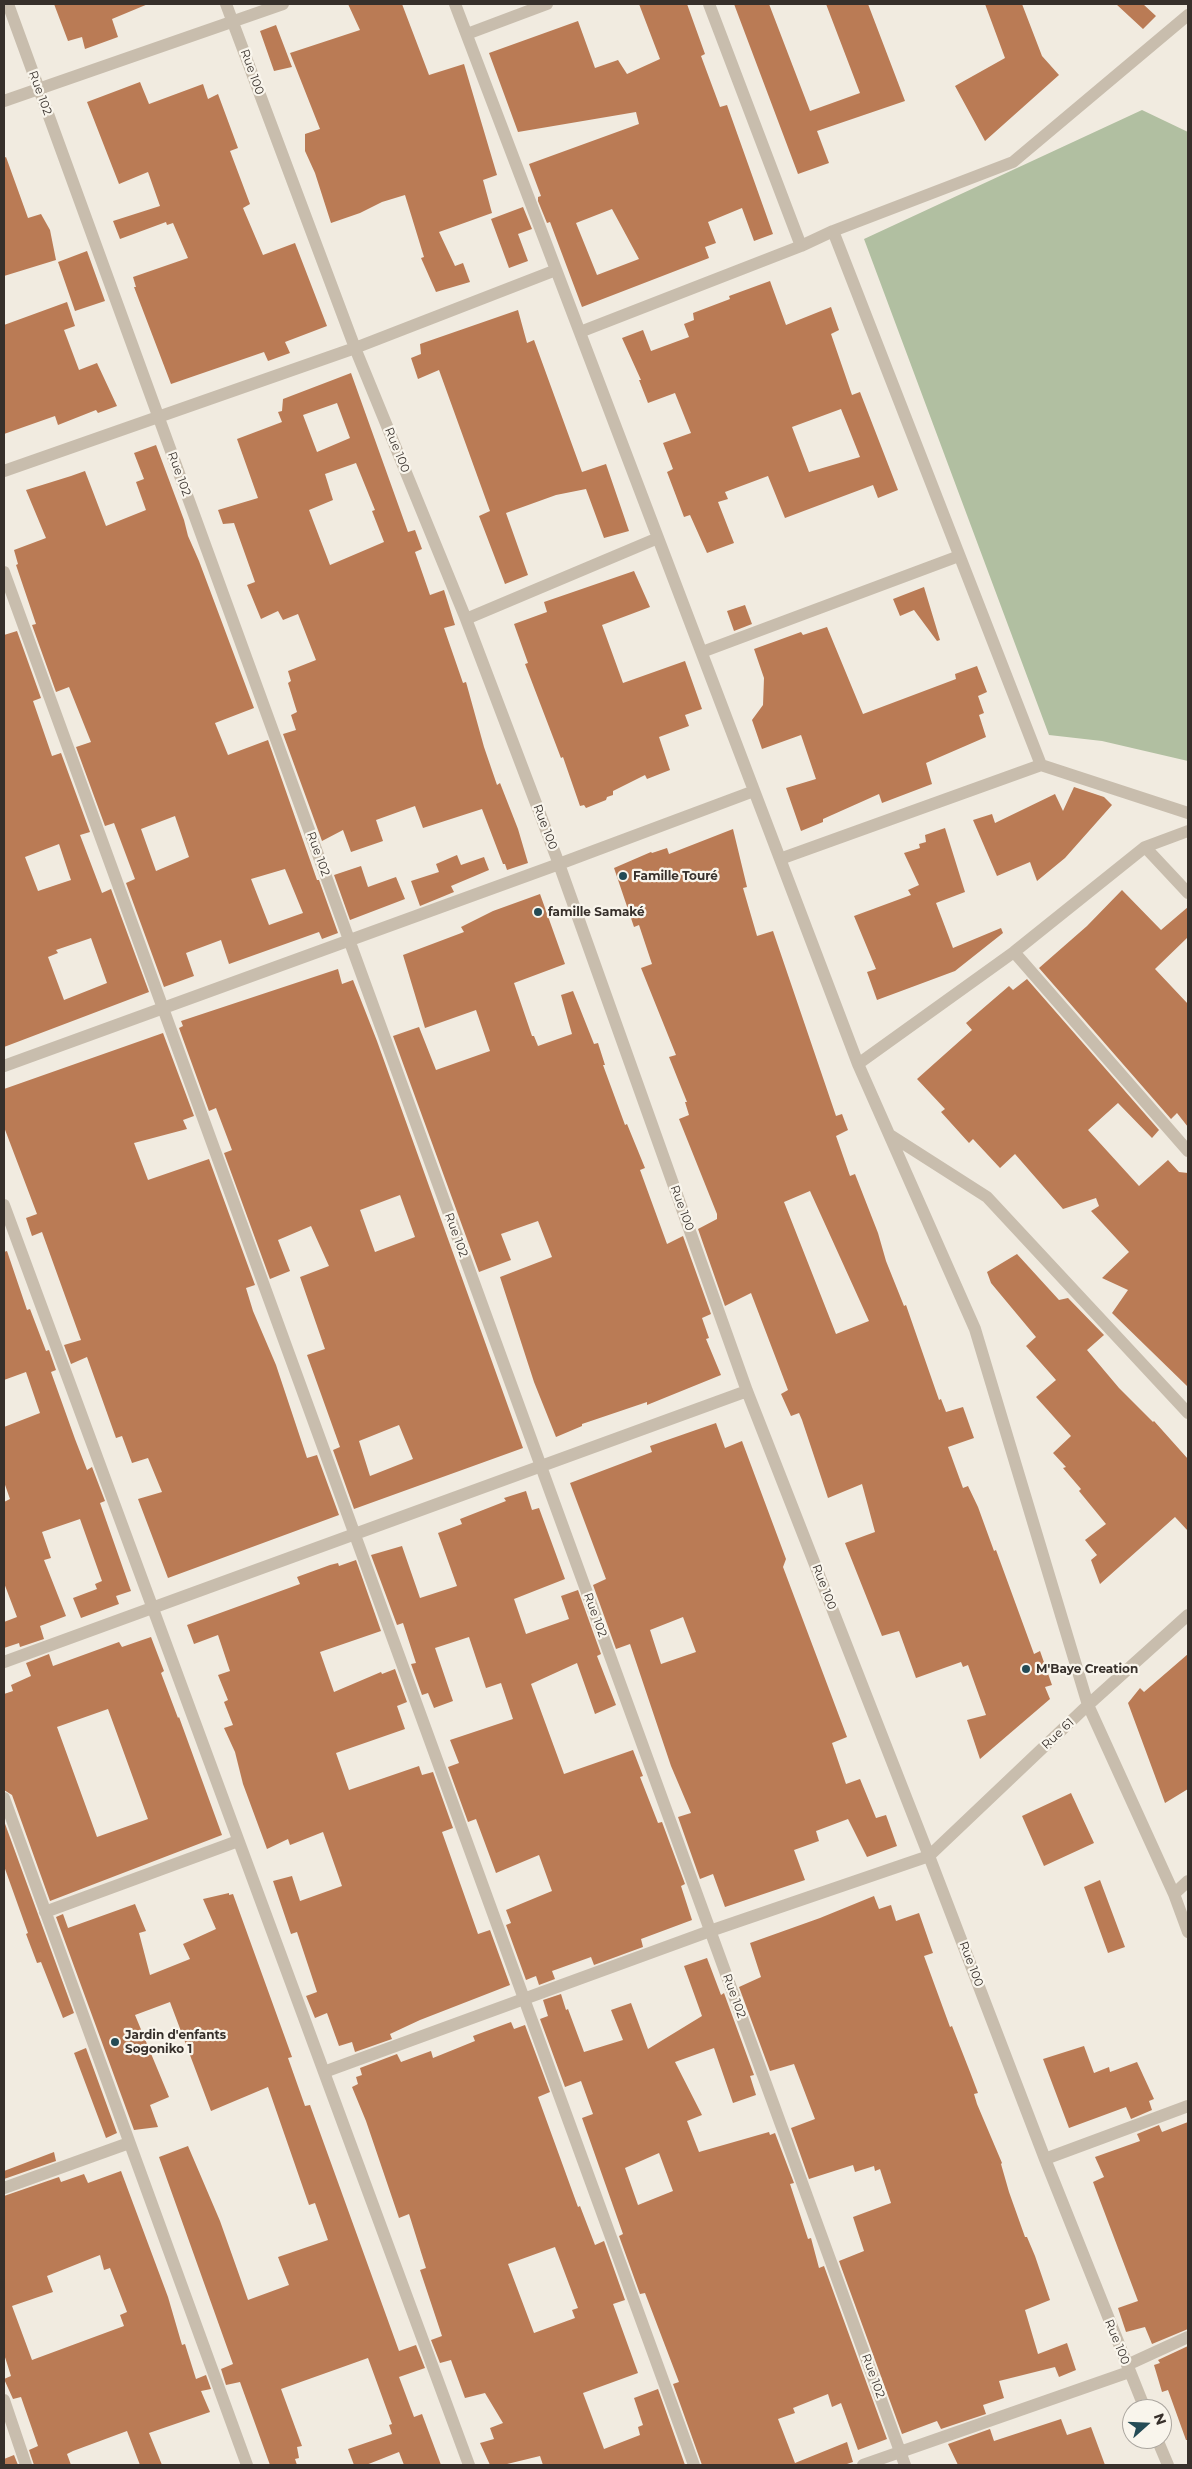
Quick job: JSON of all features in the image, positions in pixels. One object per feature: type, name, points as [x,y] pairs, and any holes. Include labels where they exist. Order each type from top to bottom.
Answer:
[{"type":"street","name":"Rue 102","points":[[8,4],[905,2465]]},
{"type":"street","name":"Rue 100","points":[[226,4],[355,348],[466,619],[560,864],[747,1391],[930,1856],[1045,2159],[1140,2399]]},
{"type":"street","points":[[4,101],[283,4]]},
{"type":"street","points":[[455,4],[858,1064],[975,1329],[1088,1705],[1174,1894],[1188,1932]]},
{"type":"street","points":[[467,34],[547,4]]},
{"type":"street","points":[[709,4],[801,246]]},
{"type":"street","points":[[580,332],[801,246],[833,231],[1013,162],[1188,15]]},
{"type":"street","points":[[833,231],[1041,765]]},
{"type":"street","points":[[4,471],[158,415],[355,348],[556,270]]},
{"type":"street","points":[[466,619],[658,538]]},
{"type":"street","points":[[702,652],[959,556]]},
{"type":"street","points":[[4,572],[694,2465]]},
{"type":"street","points":[[780,860],[1041,765],[1188,813]]},
{"type":"street","points":[[4,1066],[349,939],[560,864],[754,791]]},
{"type":"street","points":[[858,1064],[1014,952],[1145,847],[1188,831]]},
{"type":"street","points":[[1145,847],[1188,893]]},
{"type":"street","points":[[1014,952],[1188,1151]]},
{"type":"street","points":[[890,1135],[987,1197],[1188,1413]]},
{"type":"street","points":[[4,1205],[469,2465]]},
{"type":"street","points":[[4,1662],[747,1391]]},
{"type":"street","name":"Rue 61","points":[[930,1856],[1088,1705],[1188,1615]]},
{"type":"street","points":[[4,1798],[247,2465]]},
{"type":"street","points":[[45,1912],[238,1841]]},
{"type":"street","points":[[324,2072],[710,1931],[930,1856]]},
{"type":"street","points":[[1174,1894],[1188,1881]]},
{"type":"street","points":[[1045,2159],[1188,2106]]},
{"type":"street","points":[[4,2188],[129,2143]]},
{"type":"street","points":[[863,2465],[1128,2368],[1188,2337]]},
{"type":"street","points":[[4,2400],[26,2465]]},
{"type":"street","points":[[1161,2449],[1168,2465]]},
{"type":"green space","points":[[1142,110],[1188,132],[1188,761],[1102,741],[1049,735],[864,239]]},
{"type":"building","points":[[54,4],[148,4],[112,19],[118,37],[85,49],[82,37],[68,41]]},
{"type":"building","points":[[348,4],[402,4],[429,75],[464,64],[497,175],[483,180],[492,213],[439,232],[455,266],[463,263],[470,282],[436,292],[421,258],[424,257],[405,195],[382,202],[360,213],[331,223],[315,173],[305,151],[305,134],[320,129],[290,53],[360,30]]},
{"type":"building","points":[[639,4],[687,4],[705,54],[701,56],[720,107],[727,105],[773,234],[754,241],[742,208],[708,222],[716,243],[705,247],[709,258],[582,307],[550,222],[547,223],[538,201],[538,197],[541,196],[529,164],[639,124],[636,112],[518,132],[489,53],[578,21],[595,68],[618,60],[627,74],[660,59]],"holes":[[[612,209],[639,259],[597,275],[576,223]]]},
{"type":"building","points":[[734,4],[769,4],[810,111],[860,93],[826,4],[868,4],[905,101],[817,131],[829,163],[798,174]]},
{"type":"building","points":[[985,4],[1022,4],[1042,56],[1059,75],[985,141],[955,86],[1005,58]]},
{"type":"building","points":[[1116,4],[1143,4],[1156,16],[1143,29]]},
{"type":"building","points":[[276,25],[292,67],[274,71],[260,31]]},
{"type":"building","points":[[140,82],[149,104],[203,84],[208,99],[218,94],[238,148],[230,151],[250,204],[243,208],[263,255],[295,243],[327,326],[285,342],[290,353],[268,361],[264,352],[171,384],[134,287],[136,287],[133,277],[188,258],[173,223],[167,225],[166,222],[120,239],[113,221],[160,206],[148,172],[119,184],[87,102]]},
{"type":"building","points":[[6,157],[28,218],[41,214],[50,230],[56,260],[4,276],[4,158]]},
{"type":"building","points":[[523,207],[532,229],[518,234],[528,261],[509,268],[491,219]]},
{"type":"building","points":[[87,251],[105,301],[75,311],[58,262]]},
{"type":"building","points":[[770,281],[786,325],[831,307],[839,330],[831,334],[852,395],[860,392],[898,490],[878,498],[873,485],[785,518],[768,476],[725,492],[728,499],[718,502],[734,543],[707,553],[690,515],[684,517],[667,472],[673,469],[663,443],[691,433],[675,393],[648,403],[639,380],[641,380],[622,338],[643,330],[651,351],[689,337],[684,324],[694,320],[693,313],[730,299],[729,296]],"holes":[[[841,409],[860,457],[809,472],[792,427]]]},
{"type":"building","points":[[67,302],[75,326],[64,330],[79,370],[97,363],[117,406],[98,413],[96,410],[58,425],[55,416],[4,434],[4,325]]},
{"type":"building","points":[[518,310],[527,343],[534,340],[582,472],[606,464],[629,531],[604,538],[586,489],[556,495],[506,513],[528,575],[505,584],[479,516],[490,511],[439,370],[418,379],[411,358],[421,354],[420,344]]},
{"type":"building","points":[[351,373],[408,532],[415,530],[422,549],[415,552],[430,595],[444,590],[455,625],[444,628],[463,683],[466,682],[497,785],[500,783],[518,829],[528,863],[507,870],[482,809],[423,828],[415,806],[376,820],[383,841],[351,852],[343,830],[322,841],[283,734],[296,730],[291,715],[297,712],[288,683],[291,681],[288,671],[316,660],[298,614],[283,620],[278,611],[261,619],[247,585],[255,582],[234,523],[223,524],[218,510],[258,498],[237,439],[282,422],[278,412],[282,411],[283,399]],"holes":[[[337,403],[350,438],[317,452],[303,415]],[[356,463],[375,510],[372,511],[384,542],[330,565],[309,510],[333,500],[325,474]]]},
{"type":"building","points":[[156,445],[184,520],[188,536],[254,708],[215,723],[228,755],[268,740],[317,880],[319,880],[338,933],[322,939],[319,932],[229,964],[221,940],[186,953],[194,976],[164,987],[126,883],[135,879],[114,823],[105,826],[76,747],[91,742],[69,687],[56,692],[32,625],[36,624],[16,565],[18,564],[14,550],[46,538],[26,490],[85,471],[106,526],[146,510],[136,482],[144,479],[134,453]],"holes":[[[175,816],[189,857],[156,871],[141,829]],[[285,869],[303,913],[269,925],[251,879]]]},
{"type":"building","points":[[634,571],[650,607],[602,625],[623,683],[685,661],[702,709],[685,715],[689,726],[659,737],[670,770],[647,779],[645,775],[613,791],[613,795],[607,797],[606,800],[586,808],[584,805],[580,806],[563,757],[561,758],[525,664],[528,663],[514,624],[547,612],[544,602]]},
{"type":"building","points":[[924,587],[940,640],[937,641],[914,610],[900,616],[893,599]]},
{"type":"building","points":[[745,605],[752,624],[734,631],[727,611]]},
{"type":"building","points":[[827,627],[863,714],[956,679],[955,674],[977,666],[987,692],[978,696],[984,713],[979,715],[986,737],[926,763],[932,784],[882,803],[879,794],[801,831],[786,788],[816,779],[801,735],[762,749],[752,720],[763,705],[764,678],[754,649],[801,632],[803,635]]},
{"type":"building","points":[[17,631],[41,698],[33,701],[52,756],[61,753],[90,832],[80,835],[102,893],[111,889],[149,992],[4,1047],[4,635]],"holes":[[[59,844],[71,880],[38,891],[25,857]],[[91,938],[107,983],[64,1000],[48,957],[58,953],[56,950]]]},
{"type":"building","points":[[1074,787],[1104,797],[1112,805],[1065,858],[1037,881],[1030,862],[997,876],[973,820],[992,814],[995,823],[1055,794],[1063,811]]},
{"type":"building","points":[[945,828],[965,892],[936,903],[953,948],[1001,928],[1003,933],[955,971],[877,1000],[867,972],[876,969],[854,916],[911,895],[908,890],[919,885],[904,853],[920,848],[919,844],[926,842],[925,835]]},
{"type":"building","points":[[733,829],[747,887],[743,888],[757,936],[773,931],[836,1116],[842,1114],[848,1130],[836,1136],[850,1176],[855,1174],[878,1233],[886,1261],[904,1306],[906,1305],[939,1400],[941,1399],[946,1412],[963,1407],[974,1438],[948,1447],[963,1488],[968,1486],[994,1551],[996,1550],[1034,1654],[1040,1651],[1052,1685],[1045,1687],[1050,1699],[980,1759],[967,1720],[986,1715],[968,1665],[963,1667],[961,1662],[916,1678],[899,1631],[882,1636],[845,1543],[875,1532],[862,1484],[828,1498],[799,1413],[791,1416],[781,1394],[788,1390],[751,1293],[725,1306],[698,1229],[717,1219],[717,1214],[679,1119],[689,1115],[685,1102],[687,1102],[669,1057],[676,1055],[641,968],[652,964],[639,925],[634,927],[614,868],[651,852],[667,848],[669,854]],"holes":[[[810,1191],[869,1321],[836,1334],[784,1202]]]},
{"type":"building","points":[[457,855],[461,865],[484,857],[489,870],[451,886],[454,892],[420,906],[411,881],[439,872],[436,864]]},
{"type":"building","points":[[361,866],[368,887],[396,877],[405,899],[350,920],[334,875]]},
{"type":"building","points":[[1122,890],[1161,930],[1188,907],[1188,937],[1155,969],[1188,1004],[1188,1127],[1177,1113],[1171,1119],[1039,968],[1087,926]]},
{"type":"building","points":[[540,894],[565,964],[514,983],[532,1036],[534,1036],[538,1046],[572,1034],[561,995],[573,991],[594,1044],[598,1043],[605,1065],[603,1065],[625,1125],[627,1124],[645,1168],[640,1170],[667,1244],[683,1236],[711,1314],[702,1318],[709,1338],[706,1339],[721,1375],[647,1405],[647,1402],[582,1424],[582,1426],[556,1437],[534,1382],[500,1277],[552,1257],[538,1221],[501,1234],[511,1260],[479,1272],[393,1036],[419,1027],[436,1070],[490,1051],[476,1010],[425,1028],[403,955],[464,932],[461,927],[493,911]]},
{"type":"building","points":[[338,969],[342,984],[353,980],[377,1041],[523,1448],[354,1509],[333,1450],[340,1447],[307,1355],[325,1349],[300,1277],[329,1266],[311,1226],[278,1240],[290,1271],[270,1279],[224,1153],[232,1150],[216,1108],[209,1111],[179,1028],[183,1026],[181,1021]],"holes":[[[400,1195],[415,1237],[375,1252],[360,1210]],[[399,1425],[413,1459],[370,1476],[359,1441]]]},
{"type":"building","points":[[1027,979],[1159,1130],[1152,1138],[1118,1103],[1088,1130],[1139,1186],[1168,1160],[1179,1172],[1188,1173],[1188,1387],[1112,1313],[1128,1290],[1102,1278],[1129,1252],[1091,1211],[1099,1206],[1096,1198],[1063,1209],[1015,1154],[1000,1168],[973,1139],[969,1143],[941,1112],[945,1109],[917,1079],[972,1030],[966,1023],[1009,986],[1013,990]]},
{"type":"building","points":[[163,1033],[194,1116],[183,1120],[187,1129],[134,1143],[148,1180],[209,1159],[255,1285],[246,1288],[253,1311],[276,1365],[307,1458],[317,1455],[339,1515],[168,1578],[138,1499],[162,1492],[148,1458],[132,1463],[122,1436],[116,1438],[87,1357],[71,1364],[64,1345],[81,1340],[42,1232],[32,1236],[26,1218],[37,1214],[4,1127],[4,1089]]},
{"type":"building","points":[[7,1251],[27,1310],[30,1309],[46,1351],[49,1350],[56,1370],[51,1372],[87,1470],[92,1467],[105,1501],[100,1503],[131,1591],[116,1596],[119,1604],[81,1618],[73,1598],[97,1589],[95,1584],[102,1581],[80,1519],[42,1532],[51,1558],[44,1560],[66,1616],[40,1626],[44,1639],[20,1647],[19,1643],[4,1648],[4,1622],[17,1617],[4,1583],[4,1502],[10,1499],[4,1482],[4,1427],[40,1413],[26,1372],[4,1380],[4,1252]]},
{"type":"building","points":[[1017,1254],[1059,1300],[1068,1298],[1104,1335],[1087,1350],[1119,1388],[1154,1421],[1188,1459],[1188,1531],[1175,1517],[1100,1584],[1091,1560],[1097,1555],[1085,1540],[1106,1524],[1063,1468],[1066,1467],[1053,1453],[1071,1436],[1036,1397],[1056,1380],[1026,1346],[1036,1337],[991,1283],[987,1272]]},
{"type":"building","points":[[716,1423],[725,1448],[742,1441],[786,1559],[783,1567],[847,1737],[832,1743],[846,1784],[860,1779],[876,1818],[886,1815],[897,1846],[867,1857],[848,1819],[816,1831],[819,1841],[794,1850],[805,1880],[725,1907],[713,1874],[700,1879],[678,1817],[691,1813],[671,1766],[630,1644],[616,1649],[593,1585],[606,1579],[570,1483],[652,1452],[650,1446]],"holes":[[[683,1617],[696,1652],[661,1664],[650,1630]]]},
{"type":"building","points":[[526,1491],[532,1510],[539,1508],[565,1579],[514,1599],[526,1634],[569,1619],[561,1596],[578,1590],[601,1654],[597,1656],[616,1705],[595,1714],[577,1663],[531,1684],[564,1774],[633,1750],[643,1776],[640,1777],[658,1823],[662,1822],[685,1884],[681,1886],[692,1920],[641,1939],[643,1947],[594,1965],[591,1957],[552,1971],[555,1979],[539,1985],[536,1976],[526,1980],[506,1925],[511,1923],[506,1910],[552,1891],[539,1855],[496,1873],[476,1819],[468,1822],[448,1767],[459,1763],[450,1740],[513,1719],[501,1683],[486,1688],[469,1637],[435,1648],[453,1701],[434,1708],[428,1693],[422,1695],[411,1664],[416,1663],[403,1623],[397,1625],[371,1555],[402,1546],[420,1598],[457,1586],[438,1533],[462,1524],[460,1519],[506,1501],[504,1498]]},
{"type":"building","points":[[356,1560],[381,1631],[320,1652],[334,1692],[381,1672],[382,1674],[395,1669],[407,1702],[397,1706],[405,1729],[336,1753],[349,1790],[419,1766],[422,1775],[433,1772],[453,1828],[442,1832],[478,1934],[490,1930],[510,1985],[420,2020],[390,2034],[392,2039],[355,2052],[352,2042],[339,2046],[327,2013],[315,2018],[306,1996],[317,1992],[297,1932],[291,1934],[273,1881],[292,1876],[300,1901],[342,1886],[323,1832],[290,1845],[288,1839],[267,1849],[243,1784],[235,1752],[224,1728],[233,1725],[224,1702],[228,1700],[218,1675],[230,1671],[218,1635],[194,1644],[187,1625],[300,1584],[297,1577],[330,1565],[338,1563],[339,1566]]},
{"type":"building","points":[[151,1637],[164,1671],[161,1673],[222,1835],[50,1901],[12,1795],[4,1790],[4,1694],[13,1691],[11,1685],[31,1676],[26,1663],[49,1654],[53,1666],[119,1642],[122,1647]],"holes":[[[108,1709],[148,1819],[97,1837],[57,1727]]]},
{"type":"building","points":[[1188,1654],[1188,1789],[1165,1803],[1128,1703],[1140,1688],[1144,1692]]},
{"type":"building","points":[[1071,1793],[1094,1843],[1044,1866],[1022,1816]]},
{"type":"building","points":[[4,1821],[74,2013],[63,2018],[41,1962],[37,1963],[4,1866]]},
{"type":"building","points":[[1100,1880],[1125,1947],[1108,1953],[1084,1887]]},
{"type":"building","points":[[229,1893],[229,1895],[233,1894],[292,2057],[288,2058],[305,2106],[310,2105],[399,2351],[416,2345],[425,2368],[399,2377],[414,2417],[422,2414],[441,2465],[404,2465],[399,2452],[366,2465],[354,2465],[348,2449],[392,2434],[389,2425],[392,2424],[368,2358],[281,2389],[302,2446],[297,2447],[299,2458],[295,2459],[297,2465],[270,2465],[240,2382],[226,2385],[221,2369],[233,2364],[159,2157],[188,2146],[220,2221],[248,2300],[289,2285],[278,2257],[328,2240],[315,2203],[309,2205],[268,2087],[211,2111],[170,2002],[135,2015],[169,2097],[150,2105],[158,2127],[134,2130],[56,1917],[63,1914],[68,1928],[135,1904],[146,1931],[139,1933],[150,1975],[190,1959],[183,1944],[216,1929],[203,1899]]},
{"type":"building","points":[[874,1896],[879,1909],[891,1905],[896,1921],[919,1913],[933,1953],[924,1956],[950,2027],[952,2026],[978,2093],[974,2094],[977,2104],[1002,2163],[1009,2192],[1025,2237],[1027,2237],[1035,2256],[1050,2300],[1025,2310],[1038,2354],[1067,2343],[1076,2370],[1059,2377],[1055,2367],[999,2381],[1004,2398],[983,2405],[986,2414],[941,2429],[937,2421],[902,2434],[839,2261],[864,2251],[853,2217],[891,2203],[880,2169],[875,2171],[874,2166],[855,2172],[853,2165],[809,2179],[791,2128],[815,2119],[794,2064],[770,2071],[739,1987],[761,1977],[750,1943]]},
{"type":"building","points":[[707,1958],[721,1995],[724,1993],[754,2075],[750,2076],[756,2095],[733,2103],[714,2048],[675,2062],[702,2115],[687,2121],[699,2152],[769,2132],[770,2135],[775,2133],[794,2183],[790,2184],[808,2239],[811,2238],[819,2268],[824,2266],[887,2439],[858,2450],[841,2403],[832,2407],[828,2394],[793,2408],[795,2413],[778,2419],[795,2463],[847,2442],[853,2462],[844,2465],[702,2465],[673,2384],[679,2382],[645,2293],[640,2294],[619,2236],[623,2234],[582,2118],[593,2114],[581,2081],[565,2087],[540,2019],[548,2016],[543,2000],[561,1994],[584,2052],[623,2040],[611,2010],[631,2003],[648,2049],[702,2016],[684,1966]],"holes":[[[659,2153],[673,2191],[638,2205],[625,2168]]]},
{"type":"building","points":[[511,2022],[514,2029],[525,2025],[550,2092],[538,2097],[578,2207],[580,2206],[595,2245],[604,2241],[625,2300],[613,2304],[638,2373],[583,2393],[604,2449],[640,2435],[638,2427],[643,2425],[634,2398],[658,2389],[685,2465],[543,2465],[540,2456],[503,2465],[490,2465],[480,2443],[494,2439],[490,2428],[503,2423],[485,2393],[465,2398],[451,2360],[440,2363],[431,2340],[442,2336],[420,2270],[426,2268],[409,2214],[399,2218],[366,2121],[352,2087],[358,2084],[356,2077],[362,2075],[360,2068],[397,2054],[401,2062],[431,2051],[433,2058],[475,2041],[473,2036]],"holes":[[[555,2247],[578,2308],[572,2310],[575,2318],[534,2333],[508,2264]]]},
{"type":"building","points":[[1084,2046],[1094,2073],[1109,2067],[1110,2072],[1137,2062],[1154,2099],[1149,2101],[1152,2110],[1131,2119],[1126,2107],[1069,2128],[1043,2059]]},
{"type":"building","points":[[86,2048],[117,2133],[106,2138],[74,2053]]},
{"type":"building","points":[[1188,2122],[1188,2329],[1152,2344],[1145,2327],[1126,2332],[1118,2308],[1138,2301],[1093,2182],[1104,2177],[1095,2157],[1140,2141],[1137,2134],[1159,2125],[1162,2132]]},
{"type":"building","points":[[54,2152],[56,2161],[4,2179],[4,2171]]},
{"type":"building","points":[[121,2171],[168,2297],[182,2345],[185,2344],[196,2379],[206,2375],[211,2389],[201,2391],[210,2412],[149,2433],[162,2465],[140,2465],[127,2431],[67,2454],[71,2465],[34,2465],[29,2450],[38,2446],[21,2397],[13,2399],[4,2379],[11,2376],[4,2354],[4,2196],[59,2177],[61,2182],[84,2174],[88,2183]],"holes":[[[100,2255],[104,2270],[110,2268],[127,2312],[120,2315],[124,2326],[32,2360],[12,2306],[53,2292],[47,2276]]]},
{"type":"building","points":[[1188,2346],[1188,2440],[1186,2440],[1168,2390],[1162,2392],[1154,2365],[1160,2363],[1158,2360]]},
{"type":"building","points":[[1061,2419],[1067,2435],[1091,2427],[1105,2465],[958,2465],[948,2444],[990,2429],[994,2441]]},
{"type":"building","points":[[14,2455],[18,2465],[4,2465],[4,2459]]},
{"type":"place","name":"Famille Touré","points":[[623,876]]},
{"type":"place","name":"famille Samaké","points":[[538,912]]},
{"type":"place","name":"M'Baye Creation","points":[[1026,1669]]},
{"type":"place","name":"Jardin d'enfants Sogoniko 1","points":[[115,2042]]}]
